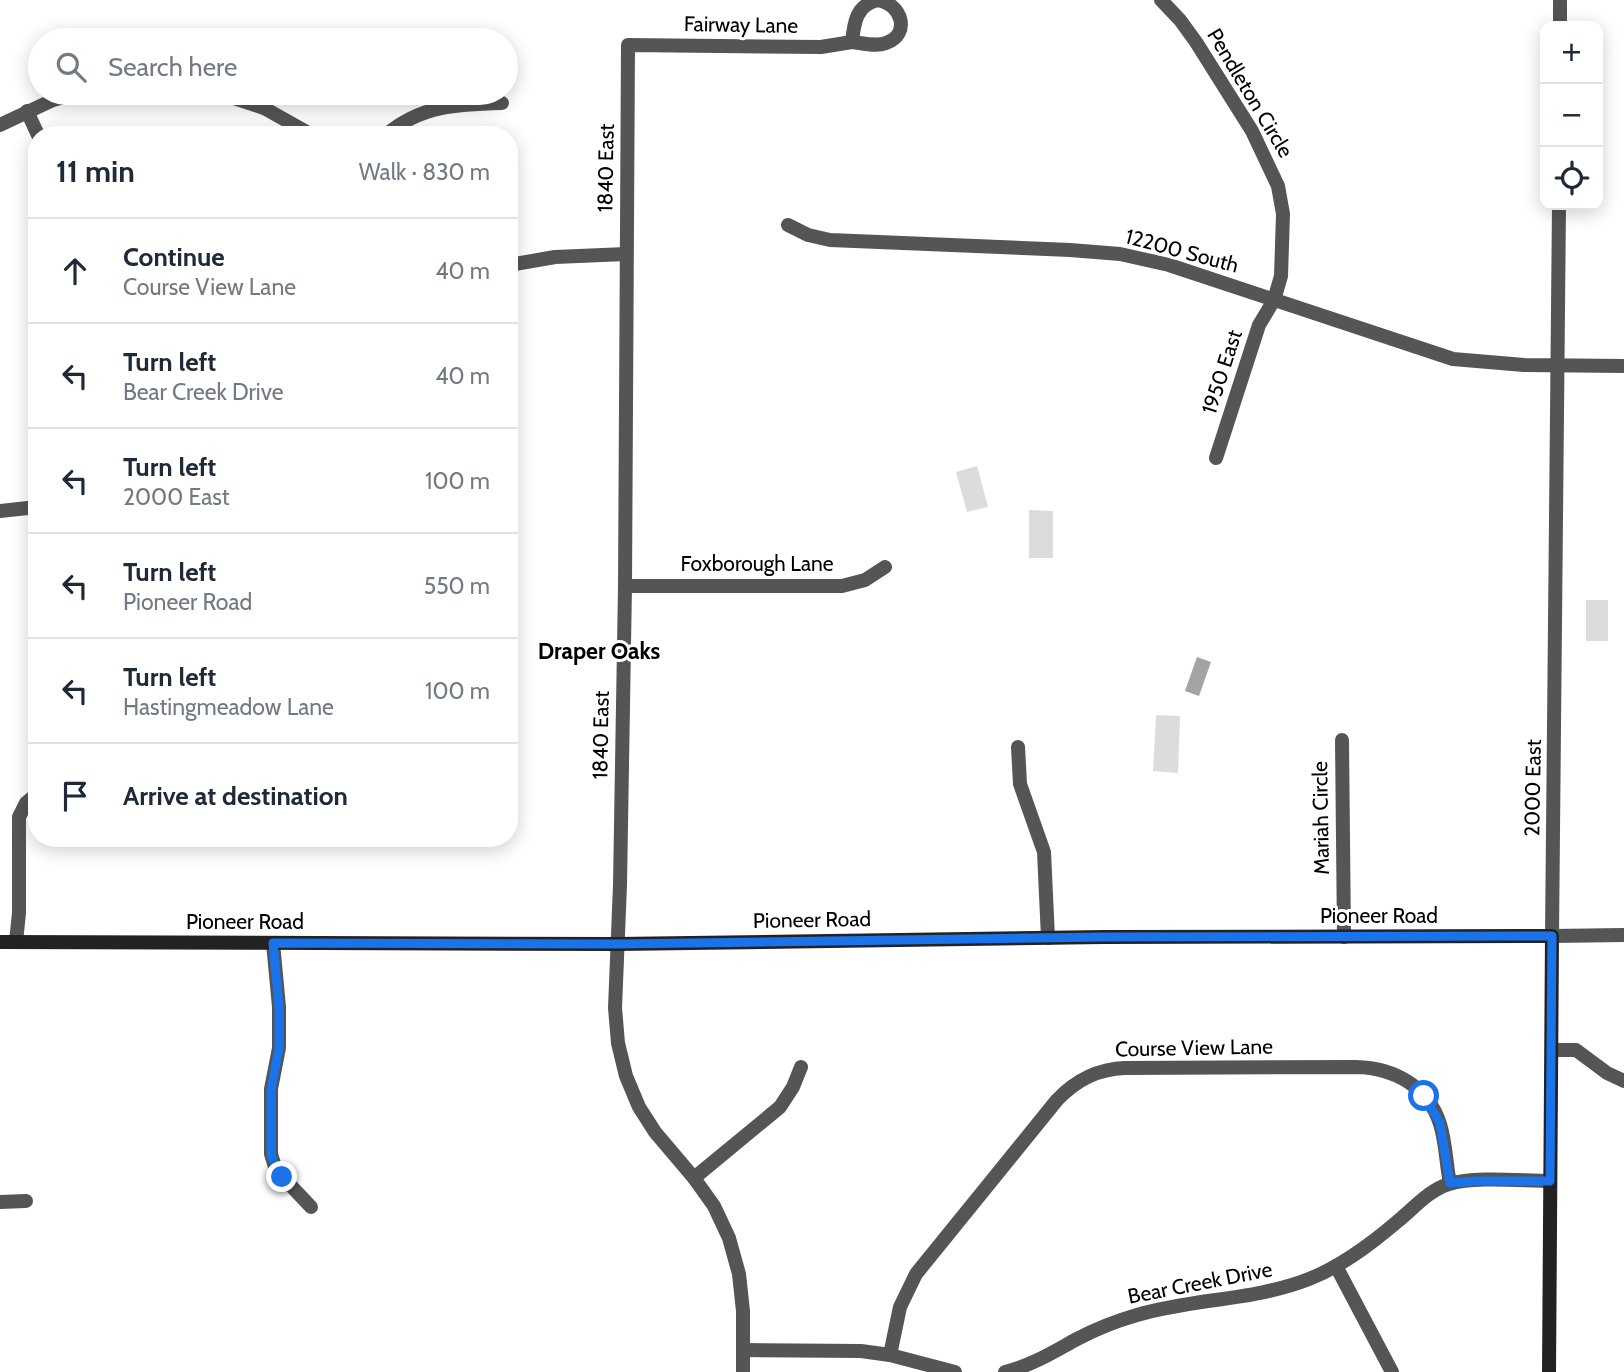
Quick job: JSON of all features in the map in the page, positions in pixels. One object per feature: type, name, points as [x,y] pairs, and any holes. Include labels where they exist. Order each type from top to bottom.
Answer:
[{"type":"street","name":"Pendleton Circle","points":[[1161,0],[1180,20],[1217,75],[1269,161],[1278,186],[1283,214],[1281,276],[1273,300]]},
{"type":"street","points":[[1560,0],[1560,21]]},
{"type":"street","name":"Fairway Lane","points":[[628,45],[821,47],[852,42]]},
{"type":"street","name":"1840 East","points":[[628,45],[625,586],[615,1008],[618,1043],[626,1076],[639,1107],[655,1132],[694,1178],[713,1206],[729,1238],[739,1274],[743,1311],[743,1372]]},
{"type":"street","points":[[0,125],[44,105]]},
{"type":"street","points":[[255,105],[296,126]]},
{"type":"street","points":[[399,126],[437,107],[470,105]]},
{"type":"street","points":[[27,111],[34,126]]},
{"type":"street","name":"2000 East","points":[[1549,1372],[1559,210]]},
{"type":"street","name":"12200 South","points":[[788,225],[808,235],[830,240],[1120,254],[1169,265],[1453,359],[1474,363],[1624,366]]},
{"type":"street","points":[[518,263],[555,257],[626,254]]},
{"type":"street","name":"1950 East","points":[[1216,458],[1259,325],[1273,300]]},
{"type":"street","points":[[0,510],[28,508]]},
{"type":"street","name":"Foxborough Lane","points":[[625,586],[842,586],[865,580],[885,567]]},
{"type":"street","name":"Mariah Circle","points":[[1342,740],[1343,937]]},
{"type":"street","points":[[1018,747],[1020,783],[1044,852],[1048,938]]},
{"type":"street","points":[[16,942],[19,817],[28,801]]},
{"type":"street","name":"Pioneer Road","points":[[0,942],[617,944],[1048,938],[1624,935]]},
{"type":"street","points":[[273,943],[279,1007],[279,1048],[271,1090],[271,1154],[276,1170],[311,1207]]},
{"type":"street","points":[[1552,1051],[1576,1050],[1607,1073],[1624,1081]]},
{"type":"street","points":[[694,1178],[780,1107],[793,1087],[801,1067]]},
{"type":"street","name":"Course View Lane","points":[[890,1355],[900,1307],[916,1274],[1057,1100],[1076,1082],[1099,1071],[1125,1068],[1356,1067],[1386,1071],[1413,1084],[1433,1109],[1441,1131],[1450,1183]]},
{"type":"street","name":"Bear Creek Drive","points":[[1005,1372],[1035,1363],[1105,1326],[1136,1315],[1170,1306],[1255,1296],[1310,1279],[1336,1266],[1396,1223],[1428,1195],[1450,1183],[1550,1181]]},
{"type":"street","points":[[0,1202],[26,1201]]},
{"type":"street","points":[[1336,1266],[1392,1372]]},
{"type":"street","points":[[743,1350],[834,1349],[890,1355],[955,1372]]},
{"type":"shaded area","points":[[977,466],[988,507],[967,512],[956,472]]},
{"type":"shaded area","points":[[1029,510],[1053,511],[1053,558],[1029,558]]},
{"type":"shaded area","points":[[1586,600],[1608,600],[1608,641],[1586,641]]},
{"type":"shaded area","points":[[1197,657],[1211,662],[1199,696],[1185,691]]},
{"type":"shaded area","points":[[1156,715],[1180,716],[1178,773],[1153,771]]},
{"type":"district","name":"Draper Oaks","points":[[599,651]]},
{"type":"route","points":[[282,1177],[272,1163],[271,1154],[271,1090],[279,1048],[278,989],[273,943],[617,944],[1104,937],[1552,936],[1550,1181],[1450,1183],[1440,1123],[1424,1096]]}]
